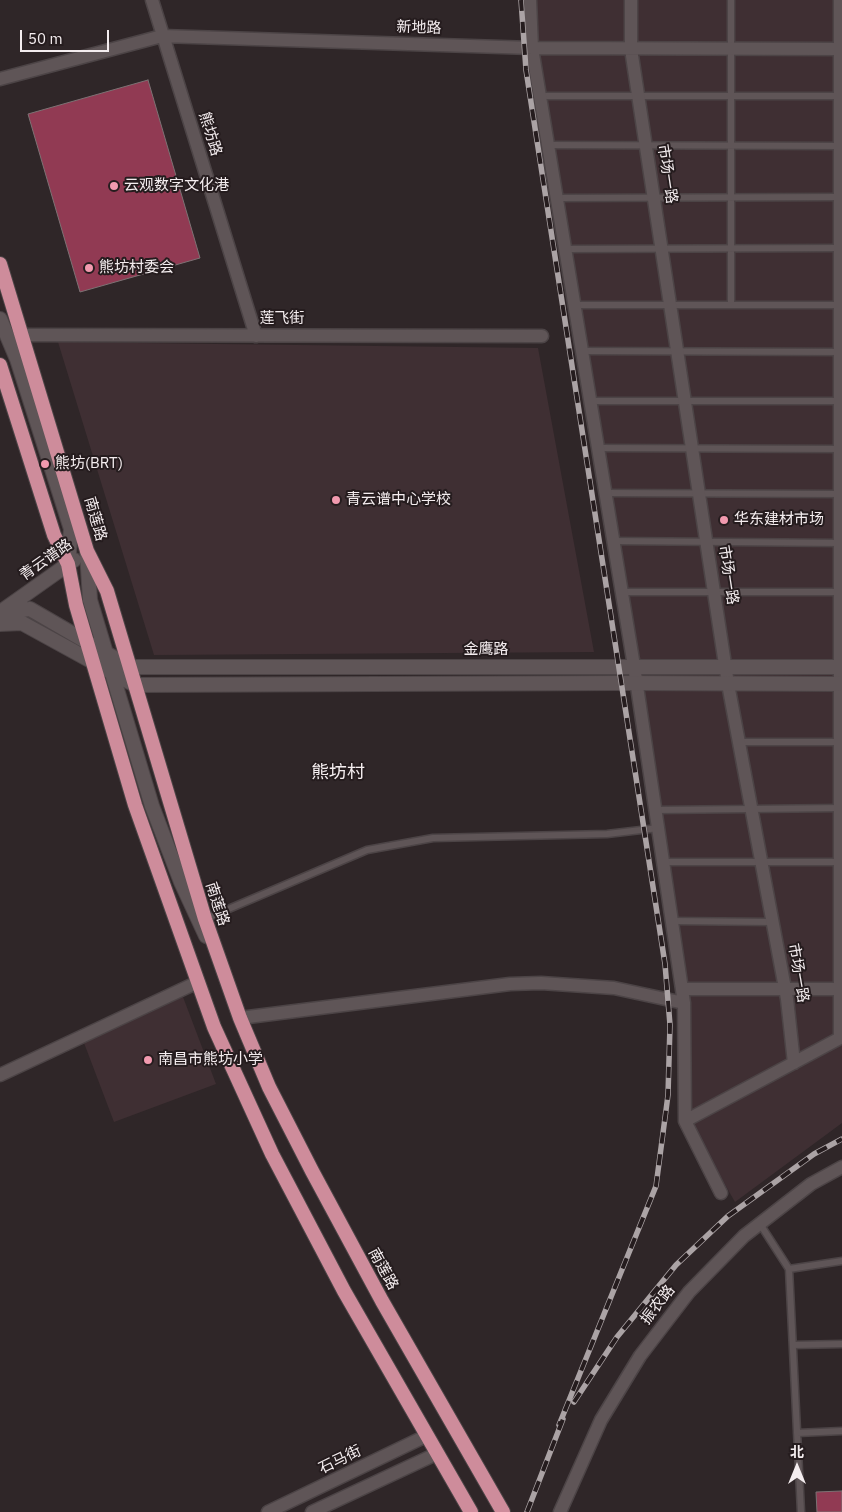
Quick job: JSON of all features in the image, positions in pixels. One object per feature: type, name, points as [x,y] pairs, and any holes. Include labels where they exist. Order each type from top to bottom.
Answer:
[{"type":"highway","name":"南莲路","points":[[0,264],[87,551],[107,591],[205,919],[240,1018],[269,1088],[312,1171],[382,1301],[503,1512]]},
{"type":"highway","points":[[0,366],[54,534],[68,564],[87,642],[135,805],[214,1027],[272,1154],[344,1291],[471,1512]]},
{"type":"street","name":"熊坊路","points":[[152,0],[256,336]]},
{"type":"street","points":[[530,0],[532,48],[634,666],[684,1003],[685,1120],[721,1193]]},
{"type":"street","name":"市场一路","points":[[631,0],[631,49],[706,542],[728,684],[785,989],[794,1063]]},
{"type":"street","points":[[685,1120],[841,1037],[840,0]]},
{"type":"street","name":"新地路","points":[[0,79],[162,36],[532,48],[841,49]]},
{"type":"street","points":[[0,318],[17,359],[72,530],[68,564]]},
{"type":"street","name":"莲飞街","points":[[22,335],[542,336]]},
{"type":"street","points":[[87,551],[90,600],[152,806],[181,882],[224,976]]},
{"type":"street","name":"青云谱路","points":[[0,616],[87,551]]},
{"type":"street","points":[[0,616],[30,609],[130,667]]},
{"type":"street","points":[[0,616],[22,623],[135,685],[841,684]]},
{"type":"street","name":"金鹰路","points":[[130,667],[841,667]]},
{"type":"street","points":[[0,1075],[198,982]]},
{"type":"street","points":[[240,1018],[510,984],[541,983],[614,988],[684,1003]]},
{"type":"street","points":[[682,989],[841,989]]},
{"type":"street","name":"振农路","points":[[560,1512],[601,1420],[640,1356],[689,1292],[744,1236],[811,1184],[842,1167]]},
{"type":"street","name":"石马街","points":[[268,1512],[426,1436]]},
{"type":"street","points":[[312,1512],[436,1454]]},
{"type":"lane","points":[[731,0],[731,305]]},
{"type":"lane","points":[[540,96],[841,96]]},
{"type":"lane","points":[[548,146],[841,146]]},
{"type":"lane","points":[[557,198],[841,197]]},
{"type":"lane","points":[[565,249],[841,248]]},
{"type":"lane","points":[[574,305],[841,305]]},
{"type":"lane","points":[[582,351],[841,352]]},
{"type":"lane","points":[[590,401],[841,402]]},
{"type":"lane","points":[[598,448],[841,449]]},
{"type":"lane","points":[[605,493],[841,494]]},
{"type":"lane","points":[[613,541],[841,543]]},
{"type":"lane","points":[[622,592],[841,592]]},
{"type":"lane","points":[[739,742],[841,742]]},
{"type":"lane","points":[[656,810],[841,808]]},
{"type":"lane","points":[[205,919],[367,850],[433,838],[607,834],[659,828]]},
{"type":"lane","points":[[664,862],[841,862]]},
{"type":"lane","points":[[672,921],[772,922]]},
{"type":"lane","points":[[760,1224],[789,1269],[801,1512]]},
{"type":"lane","points":[[789,1269],[842,1261]]},
{"type":"lane","points":[[792,1345],[842,1344]]},
{"type":"lane","points":[[797,1433],[842,1431]]},
{"type":"shaded area","name":"华东建材市场","points":[[526,0],[842,0],[842,1123],[735,1202],[688,1120],[684,990]]},
{"type":"shaded area","name":"青云谱中心学校","points":[[58,342],[538,348],[594,652],[154,655]]},
{"type":"shaded area","name":"南昌市熊坊小学","points":[[183,997],[216,1084],[114,1122],[81,1035]]},
{"type":"building","name":"云观数字文化港","points":[[148,80],[200,258],[80,292],[28,114]]},
{"type":"building","points":[[842,1491],[842,1512],[817,1512],[816,1492]]},
{"type":"railway","points":[[521,0],[526,70],[665,964],[670,1025],[668,1095],[656,1186],[559,1425]]},
{"type":"railway","points":[[574,1402],[617,1337],[676,1265],[728,1216],[814,1154],[842,1139]]},
{"type":"railway","points":[[527,1512],[563,1419]]},
{"type":"place","name":"云观数字文化港","points":[[114,186]]},
{"type":"place","name":"熊坊村委会","points":[[89,268]]},
{"type":"place","name":"熊坊(BRT)","points":[[45,464]]},
{"type":"place","name":"青云谱中心学校","points":[[336,500]]},
{"type":"place","name":"华东建材市场","points":[[724,520]]},
{"type":"place","name":"南昌市熊坊小学","points":[[148,1060]]},
{"type":"district","name":"熊坊村","points":[[338,773]]}]
